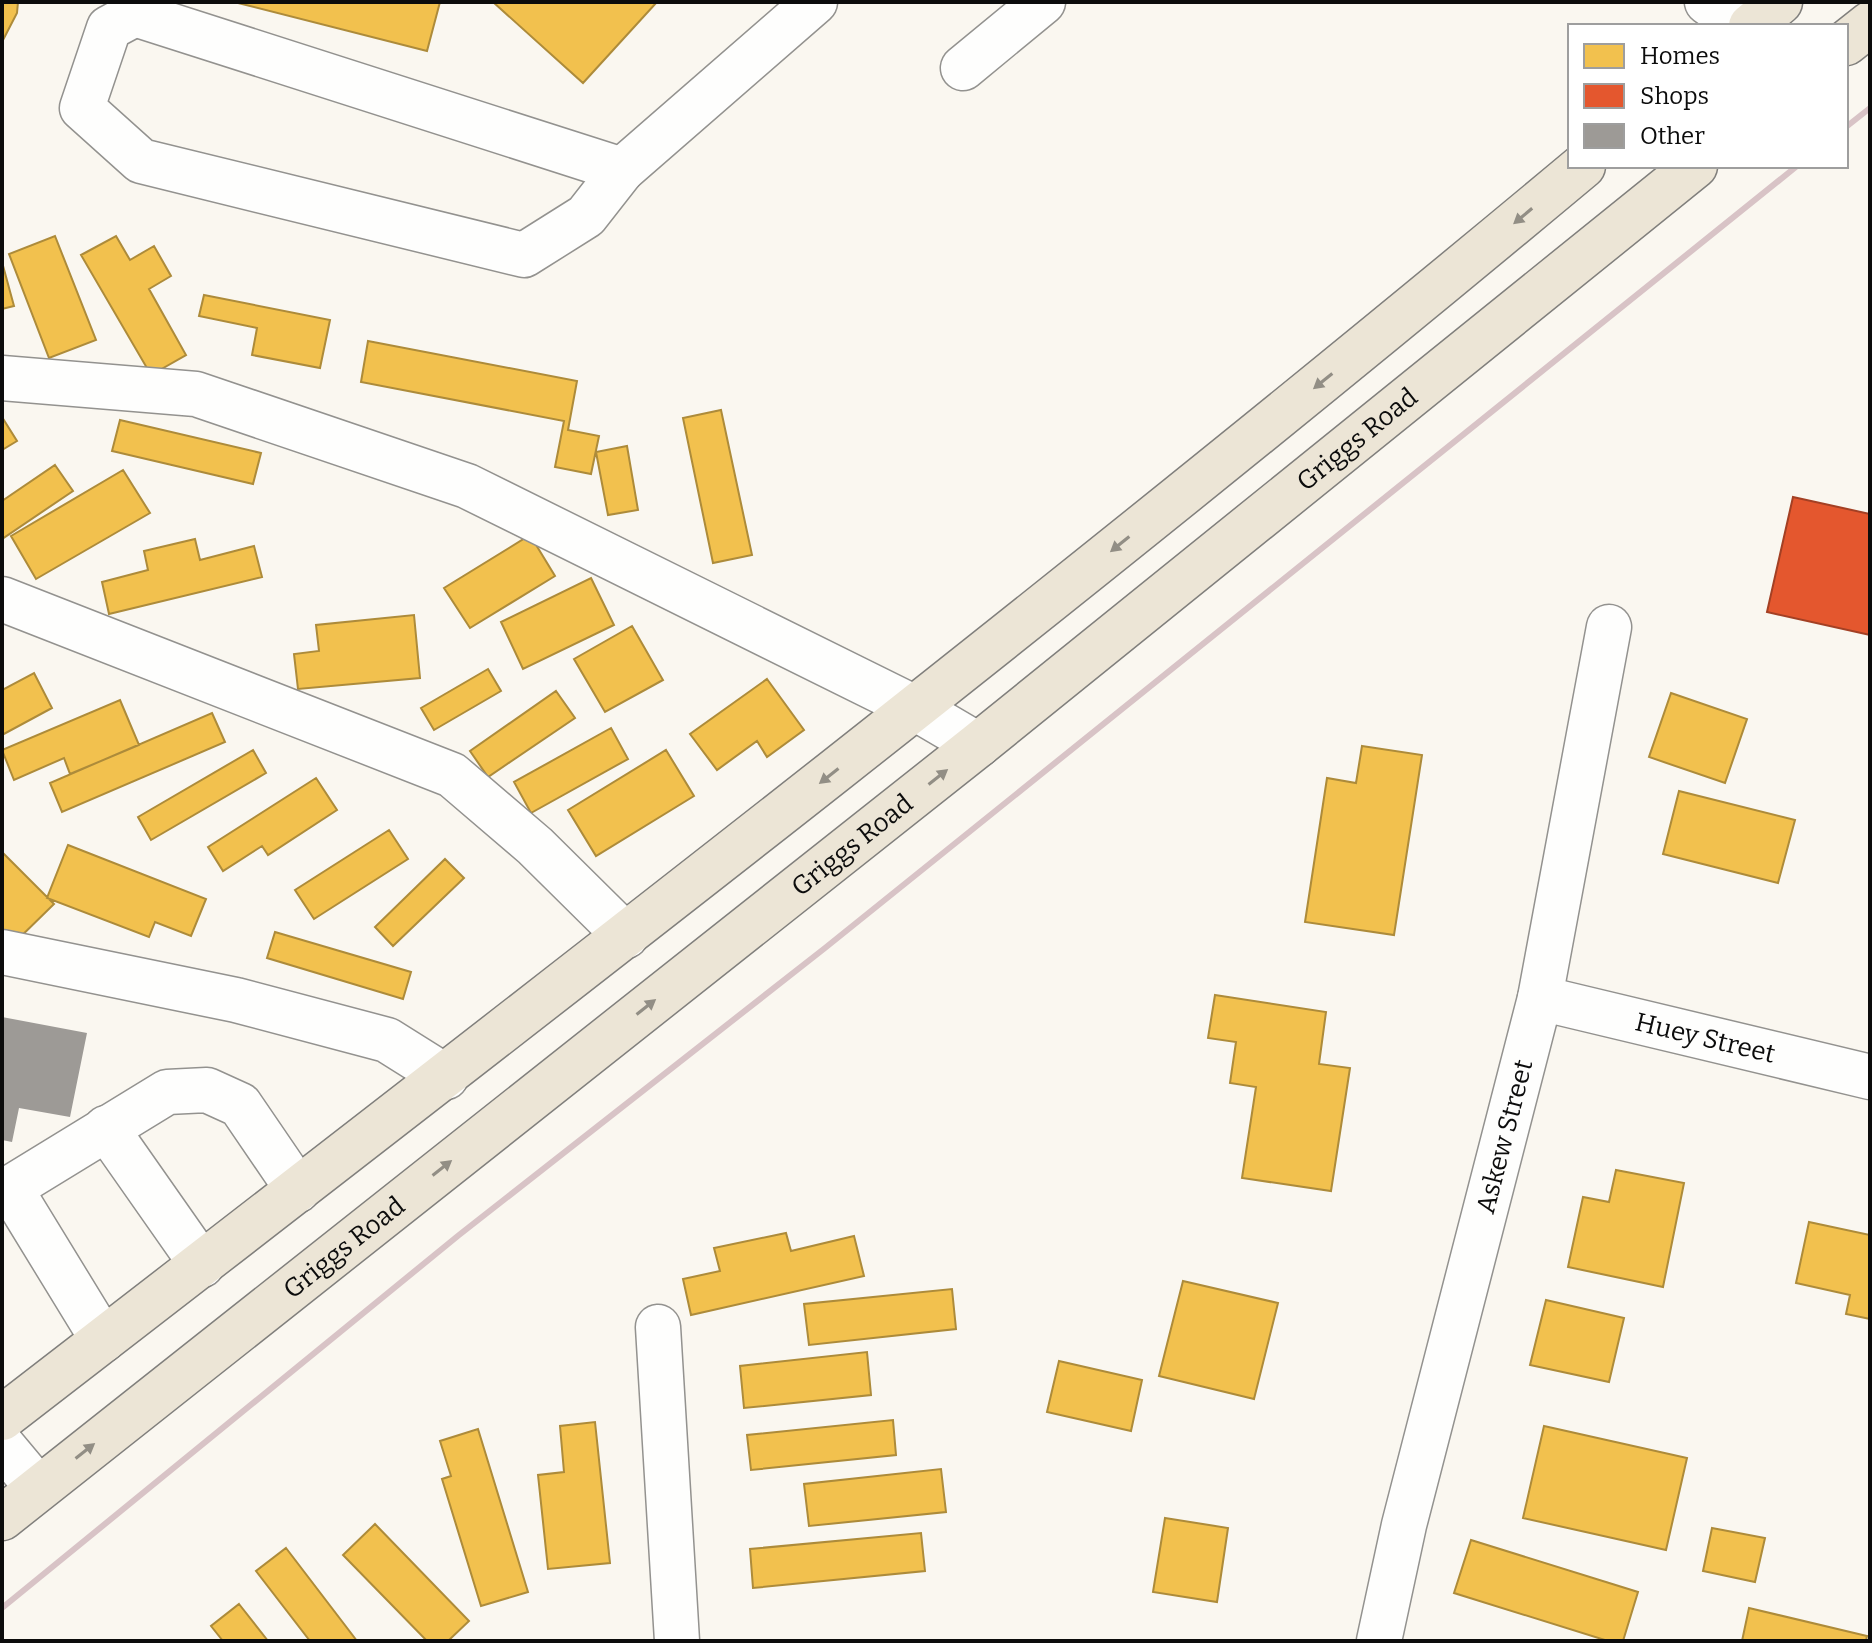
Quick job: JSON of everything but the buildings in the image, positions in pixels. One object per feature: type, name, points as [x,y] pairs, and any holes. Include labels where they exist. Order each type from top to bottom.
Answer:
[{"type":"main road","points":[[1753,24],[1780,2]]},
{"type":"main road","points":[[1848,41],[1870,24]]},
{"type":"main road","points":[[2,1418],[446,1077],[915,708],[1391,326],[1581,168]]},
{"type":"main road","name":"Griggs Road","points":[[2,1518],[978,745],[1693,168]]},
{"type":"street","points":[[622,170],[137,8],[109,28],[82,108],[141,161],[524,255],[586,216],[622,170],[815,2]]},
{"type":"street","points":[[963,68],[1043,2]]},
{"type":"street","points":[[1707,2],[1738,24]]},
{"type":"street","points":[[2,378],[196,394],[467,486],[915,708],[978,745]]},
{"type":"street","points":[[2,599],[452,775],[535,846],[626,936]]},
{"type":"street","name":"Askew Street","points":[[1379,1641],[1404,1525],[1540,998],[1609,627]]},
{"type":"street","points":[[2,952],[236,1000],[387,1040],[446,1077]]},
{"type":"street","name":"Huey Street","points":[[1540,998],[1870,1077]]},
{"type":"street","points":[[103,1340],[6,1191],[167,1092],[207,1090],[240,1105],[298,1190]]},
{"type":"street","points":[[106,1128],[202,1265]]},
{"type":"street","points":[[658,1327],[677,1641]]},
{"type":"street","points":[[2,1445],[38,1488]]},
{"type":"railway","points":[[1848,125],[1870,108]]},
{"type":"railway","points":[[2,1608],[459,1235],[825,948],[1795,168]]}]
